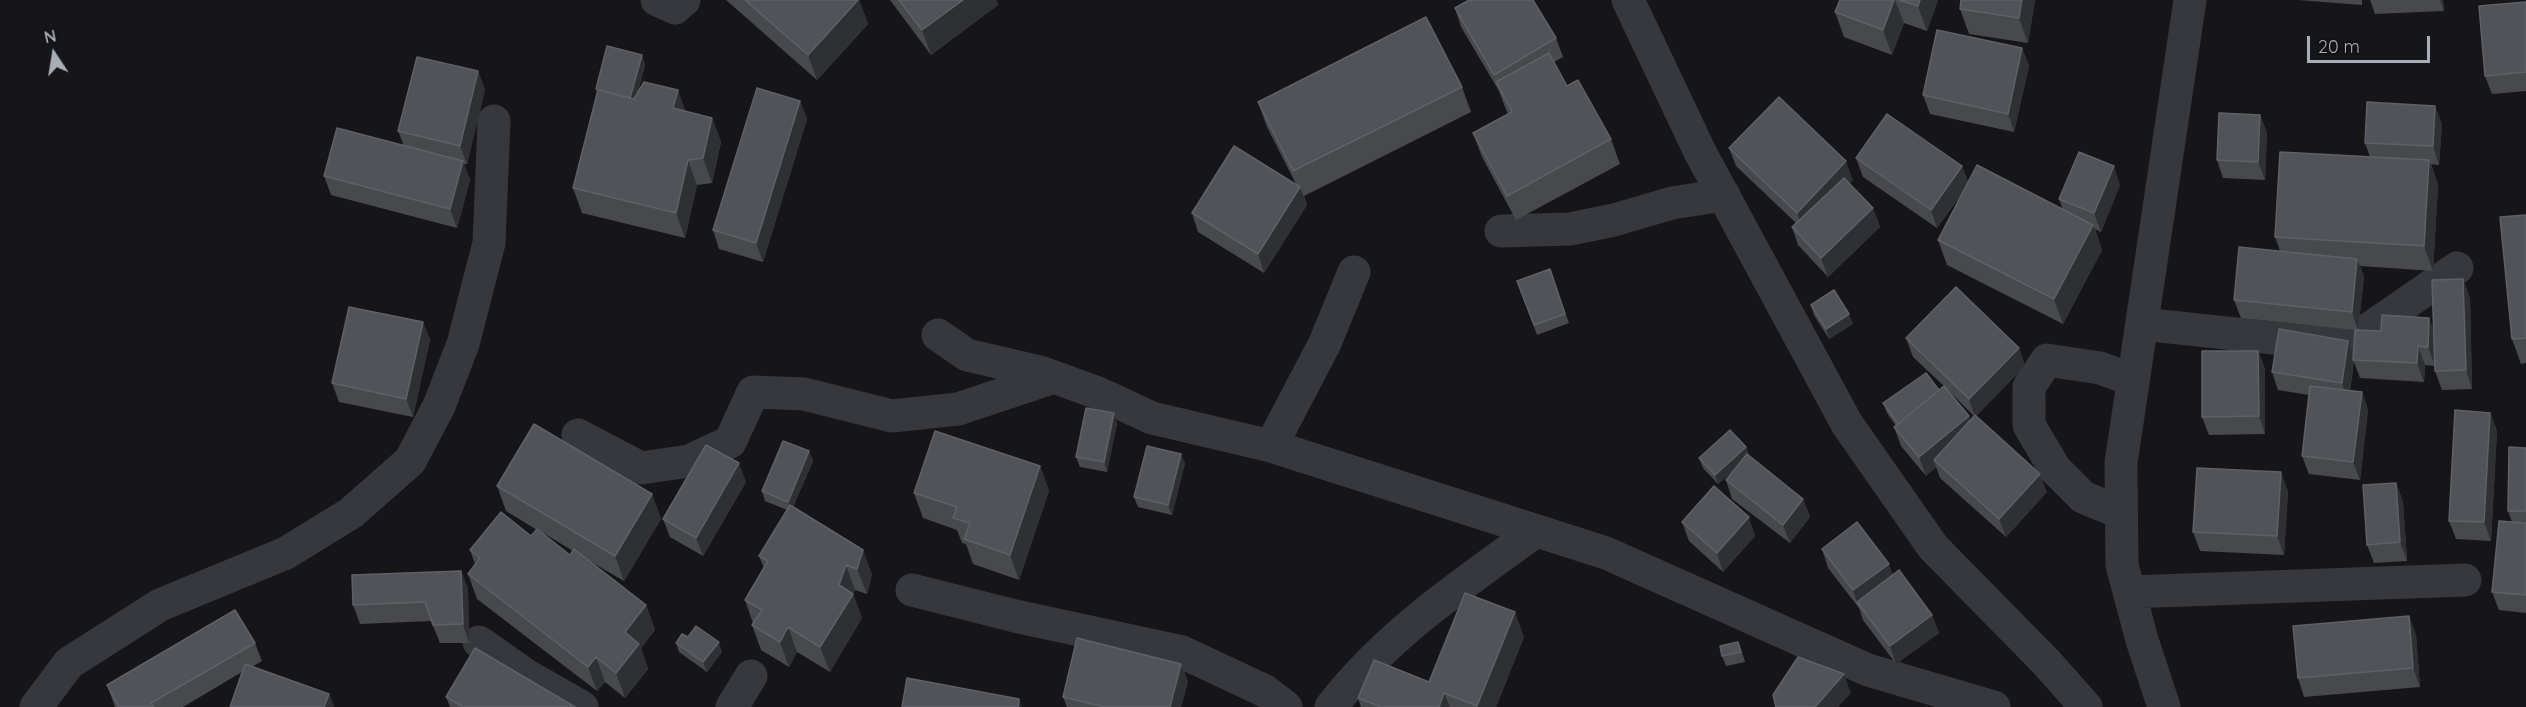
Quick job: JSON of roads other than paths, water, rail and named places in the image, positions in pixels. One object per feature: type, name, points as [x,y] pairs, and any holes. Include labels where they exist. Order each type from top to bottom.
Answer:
[{"type":"street","points":[[657,0],[675,8],[684,0]]},
{"type":"street","points":[[1628,0],[1700,152],[1847,424],[1933,547],[2046,662],[2086,707]]},
{"type":"street","points":[[2164,707],[2122,565],[2121,463],[2190,0]]},
{"type":"street","points":[[36,707],[69,663],[160,605],[286,553],[351,513],[410,461],[439,406],[463,344],[489,243],[494,121]]},
{"type":"street","points":[[1501,231],[1570,229],[1614,220],[1672,203],[1724,195]]},
{"type":"street","points":[[2142,324],[2311,342],[2360,335],[2457,268]]},
{"type":"street","points":[[1271,446],[1324,343],[1354,272]]},
{"type":"street","points":[[938,335],[967,355],[1054,377],[1098,393],[1152,418],[1271,446],[1606,553],[1868,670],[1994,707]]},
{"type":"street","points":[[2121,513],[2083,497],[2055,469],[2030,425],[2029,387],[2047,360],[2100,368],[2133,380]]},
{"type":"street","points":[[578,435],[641,468],[688,461],[730,442],[753,392],[804,394],[892,416],[958,410],[1054,377]]},
{"type":"street","points":[[1331,707],[1352,680],[1443,598],[1536,531]]},
{"type":"street","points":[[2129,592],[2465,580]]},
{"type":"street","points":[[912,590],[1015,616],[1182,652],[1266,691],[1286,707]]},
{"type":"street","points":[[479,642],[526,675],[582,707]]},
{"type":"street","points":[[732,707],[751,676]]}]
